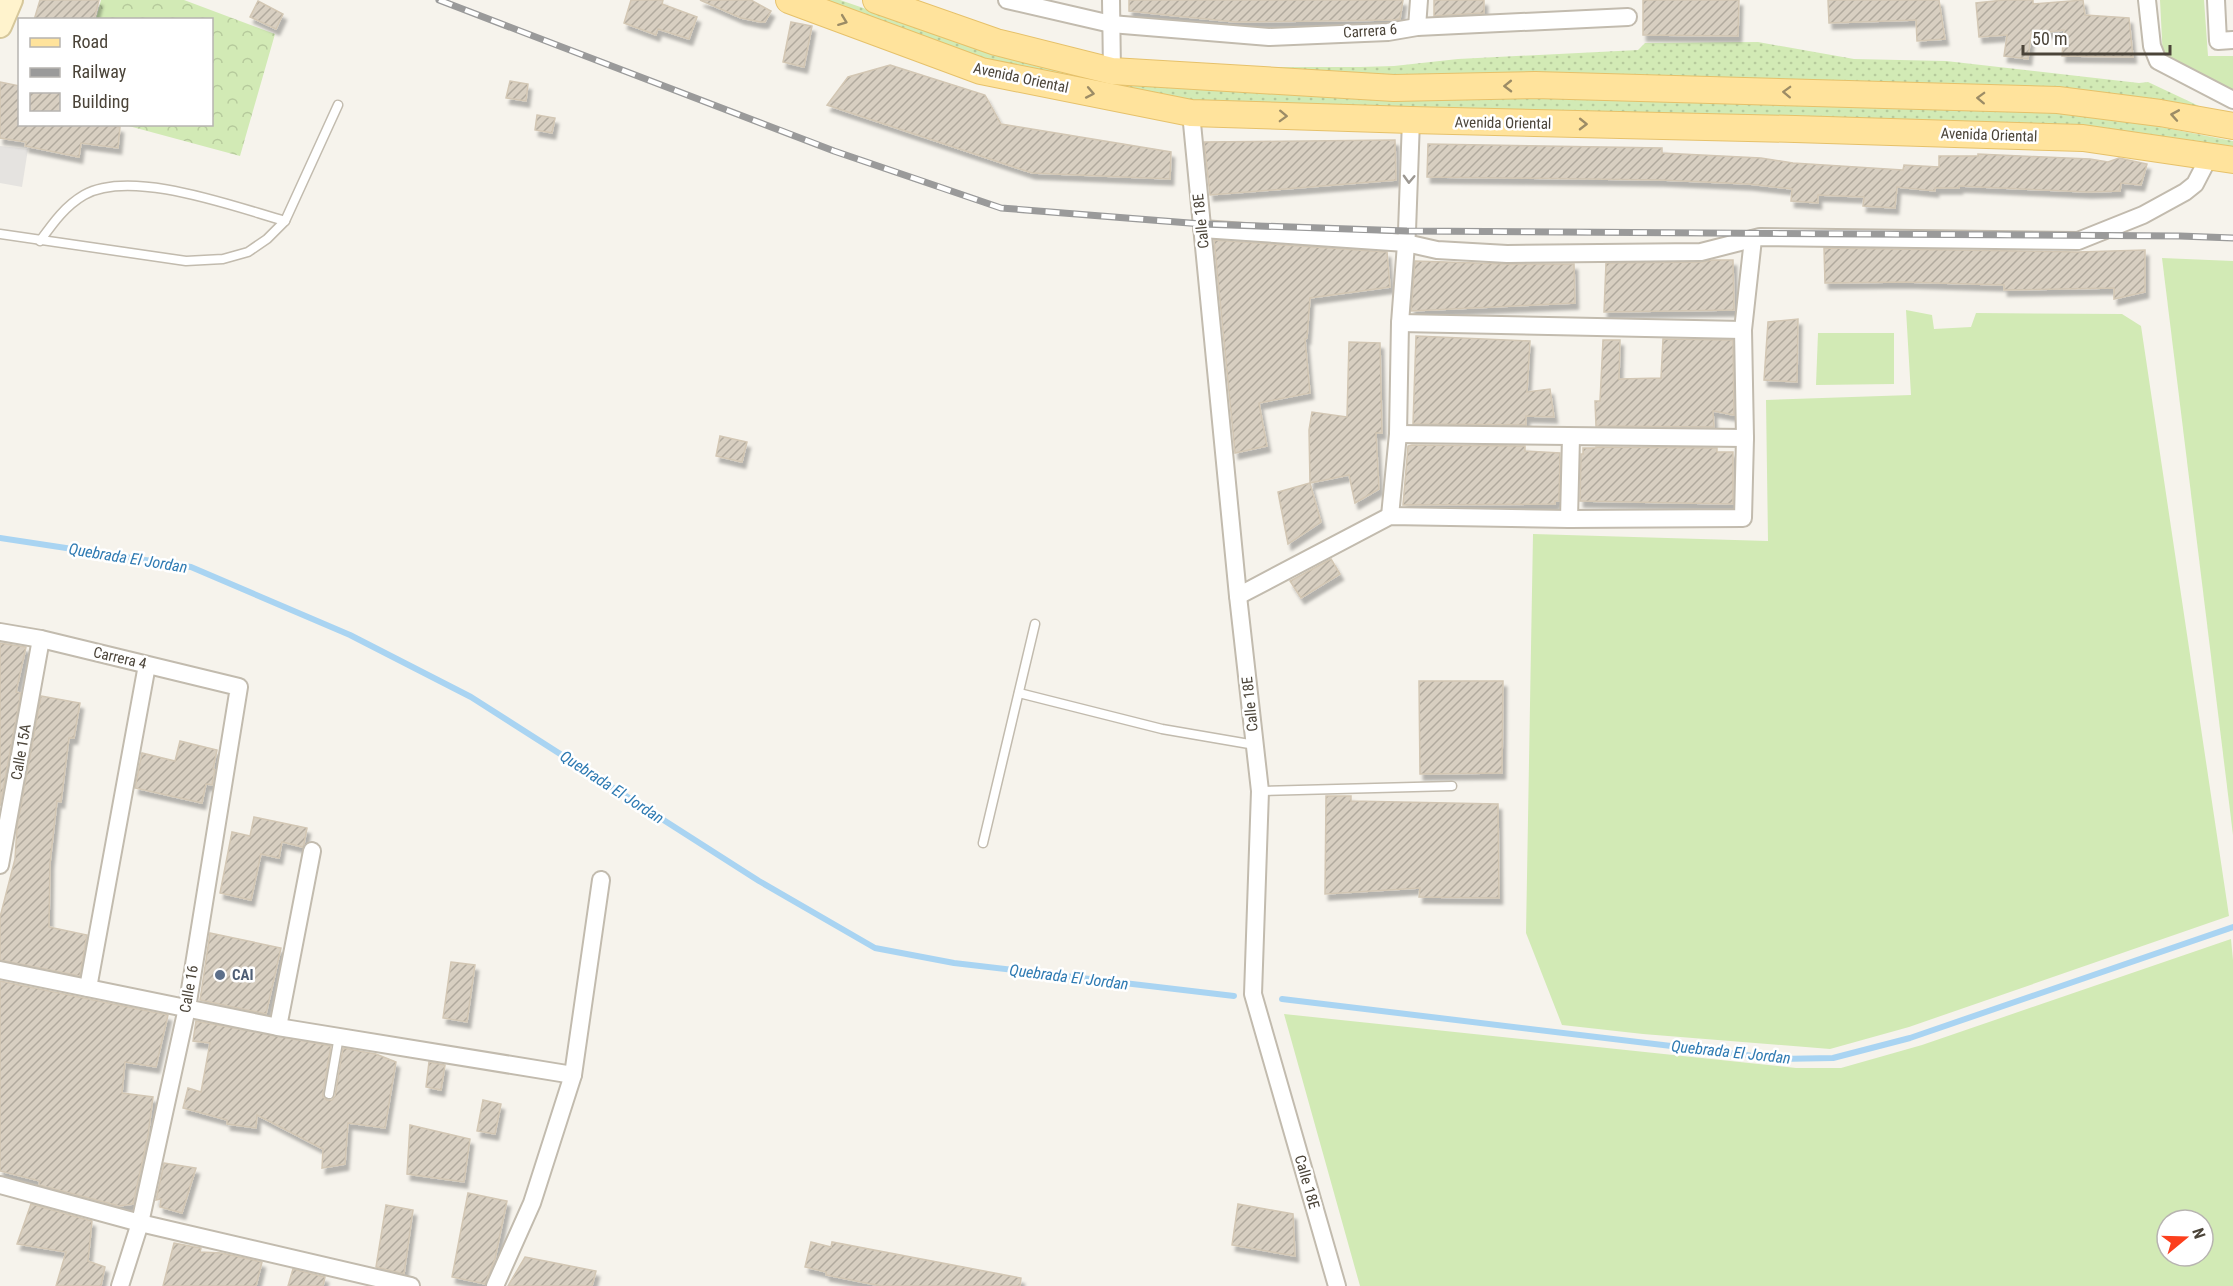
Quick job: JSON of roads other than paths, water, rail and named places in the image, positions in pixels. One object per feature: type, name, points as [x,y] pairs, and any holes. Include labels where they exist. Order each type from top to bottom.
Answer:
[{"type":"main road","points":[[0,26],[11,0]]},
{"type":"main road","name":"Avenida Oriental","points":[[789,0],[981,71],[1191,112],[2083,138],[2222,158]]},
{"type":"main road","name":"Avenida Oriental","points":[[876,0],[996,42],[1112,71],[1394,88],[1547,85],[2058,100],[2160,113],[2233,126]]},
{"type":"street","name":"Carrera 6","points":[[1007,0],[1111,24],[1269,36],[1388,32],[1417,27],[1628,17]]},
{"type":"street","points":[[1111,0],[1112,71]]},
{"type":"street","points":[[1417,27],[1419,0]]},
{"type":"street","points":[[2147,0],[2152,46],[2158,61],[2233,100]]},
{"type":"street","points":[[2216,0],[2218,41],[2233,40]]},
{"type":"street","name":"Calle 18E","points":[[1191,112],[1238,596],[1260,791],[1253,994],[1338,1286]]},
{"type":"street","points":[[1390,516],[1398,434],[1400,323],[1411,120]]},
{"type":"street","points":[[1202,229],[1406,243],[1437,250],[1507,254],[1701,252],[1753,239],[2078,241],[2143,215],[2185,192],[2222,158]]},
{"type":"street","points":[[1238,596],[1390,516],[1569,519],[1743,518],[1745,438],[1743,330],[1753,239]]},
{"type":"street","points":[[1400,323],[1743,330]]},
{"type":"street","points":[[1398,434],[1745,438]]},
{"type":"street","points":[[1569,519],[1571,437]]},
{"type":"street","name":"Carrera 4","points":[[0,632],[41,639],[239,687]]},
{"type":"street","name":"Calle 15A","points":[[0,865],[41,639]]},
{"type":"street","points":[[87,988],[147,665]]},
{"type":"street","name":"Calle 16","points":[[120,1286],[140,1223],[187,1008],[239,687]]},
{"type":"street","points":[[278,1027],[312,851]]},
{"type":"street","points":[[495,1286],[532,1203],[573,1075],[601,880]]},
{"type":"street","points":[[0,970],[278,1027],[573,1075]]},
{"type":"street","points":[[0,1185],[140,1223],[411,1286]]},
{"type":"lane","points":[[0,234],[186,261],[223,259],[248,252],[267,239],[285,220],[338,105]]},
{"type":"lane","points":[[40,241],[57,217],[70,205],[84,195],[104,188],[138,186],[175,191],[285,220]]},
{"type":"lane","points":[[983,843],[1035,624]]},
{"type":"lane","points":[[1019,693],[1162,729],[1255,745]]},
{"type":"lane","points":[[1260,791],[1452,786]]},
{"type":"lane","points":[[329,1095],[339,1036]]},
{"type":"waterway","name":"Quebrada El Jordan","points":[[0,538],[191,567],[350,635],[471,697],[759,881],[875,948],[954,963],[1234,996]]},
{"type":"waterway","name":"Quebrada El Jordan","points":[[1282,999],[1779,1059],[1833,1058],[1910,1038],[2233,927]]},
{"type":"railway","points":[[439,0],[834,151],[1001,208],[1202,224],[1407,231],[2233,238]]},
{"type":"place","name":"CAI","points":[[220,975]]}]
